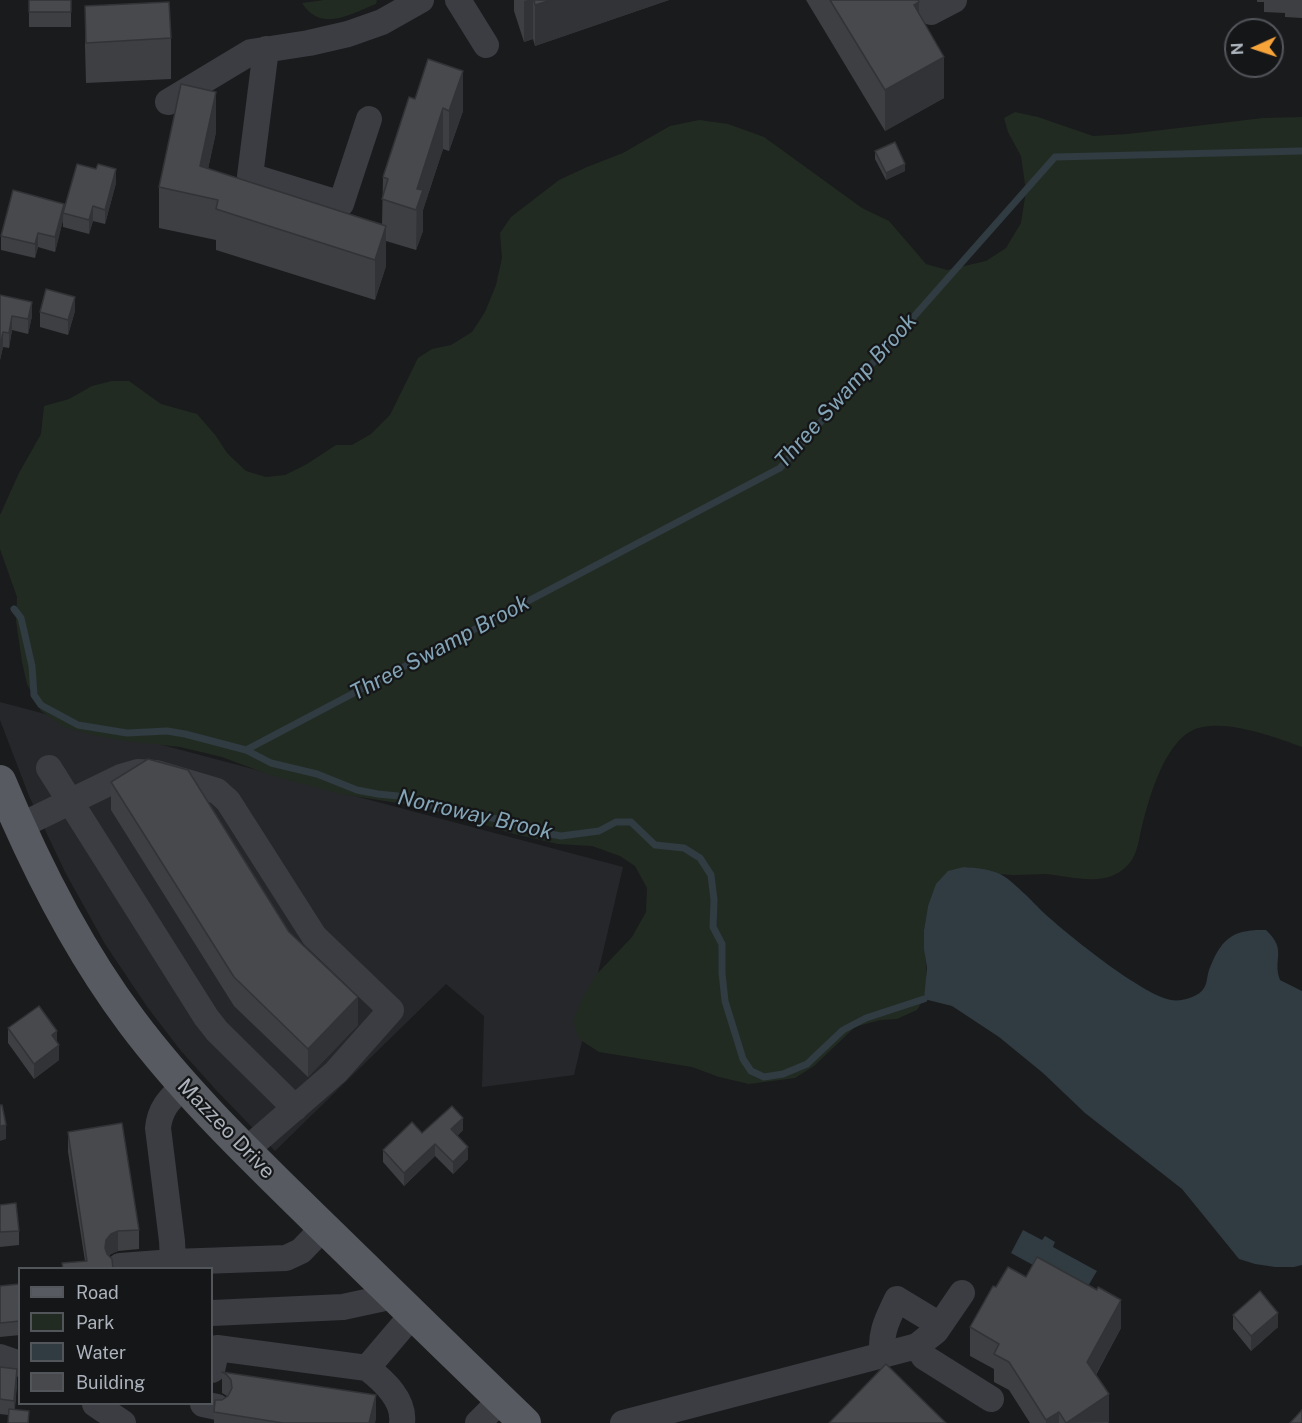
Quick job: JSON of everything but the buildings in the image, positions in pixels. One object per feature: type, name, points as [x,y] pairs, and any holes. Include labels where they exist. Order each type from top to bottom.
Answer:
[{"type":"main road","name":"Mazzeo Drive","points":[[0,781],[60,909],[100,976],[131,1021],[183,1086],[245,1151],[525,1423]]},
{"type":"street","points":[[168,102],[251,52],[309,43],[357,31],[398,14],[421,0]]},
{"type":"street","points":[[458,0],[486,45]]},
{"type":"street","points":[[925,0],[931,12],[954,0]]},
{"type":"street","points":[[266,49],[250,176],[340,204],[369,118]]},
{"type":"street","points":[[50,768],[206,1017],[217,1031],[295,1108]]},
{"type":"street","points":[[20,826],[121,777],[138,772],[156,773],[221,794],[228,801],[314,936],[391,1010],[336,1072],[245,1151]]},
{"type":"street","points":[[173,1262],[158,1128],[164,1106],[183,1086]]},
{"type":"street","points":[[120,1266],[286,1258],[301,1251],[324,1227]]},
{"type":"street","points":[[623,1423],[667,1417],[917,1346],[930,1337],[962,1293]]},
{"type":"street","points":[[883,1355],[883,1329],[897,1299],[940,1325]]},
{"type":"street","points":[[213,1313],[404,1305]]},
{"type":"street","points":[[367,1368],[404,1305]]},
{"type":"street","points":[[917,1346],[924,1357],[991,1399]]},
{"type":"street","points":[[0,1357],[18,1363]]},
{"type":"street","points":[[214,1359],[367,1368],[389,1387],[404,1414],[402,1423]]},
{"type":"street","points":[[478,1423],[501,1400]]},
{"type":"street","points":[[96,1405],[123,1423]]},
{"type":"shaded area","points":[[0,702],[623,867],[574,1075],[482,1087],[484,1016],[446,984],[275,1151],[181,1051],[148,1008],[105,944],[65,872],[29,796],[0,720]]},
{"type":"green space","points":[[324,0],[377,0],[376,4],[346,16],[327,19],[310,12],[302,3]]},
{"type":"green space","points":[[1015,112],[1038,117],[1093,136],[1263,118],[1302,117],[1302,747],[1231,727],[1203,727],[1191,731],[1174,747],[1160,771],[1133,859],[1122,870],[1106,878],[1071,878],[1046,874],[1006,875],[964,867],[928,906],[924,930],[927,982],[924,999],[917,1010],[897,1019],[880,1020],[855,1027],[814,1066],[795,1078],[749,1084],[719,1077],[692,1067],[599,1052],[579,1039],[573,1021],[595,976],[632,937],[646,912],[647,888],[635,866],[620,856],[592,846],[558,844],[510,833],[463,818],[404,804],[341,794],[270,775],[222,757],[180,747],[93,735],[64,727],[41,711],[27,684],[22,662],[16,621],[17,597],[0,549],[0,515],[19,473],[41,434],[44,406],[69,399],[92,386],[112,381],[129,381],[161,404],[197,414],[227,453],[246,471],[266,477],[285,475],[336,445],[352,445],[371,434],[390,415],[418,358],[432,349],[451,345],[472,332],[485,312],[496,285],[502,258],[500,233],[511,217],[559,180],[623,153],[670,126],[699,120],[728,124],[764,137],[862,208],[889,221],[926,264],[947,270],[986,261],[1006,248],[1021,223],[1026,191],[1021,156],[1008,132],[1004,118]]},
{"type":"water","points":[[964,867],[996,872],[1005,877],[1087,949],[1142,987],[1171,1000],[1189,998],[1202,991],[1218,951],[1229,938],[1244,931],[1254,930],[1266,930],[1273,937],[1278,949],[1280,980],[1302,991],[1302,1265],[1275,1267],[1239,1259],[1182,1189],[1085,1113],[1043,1073],[999,1037],[952,1006],[924,999],[927,968],[924,930],[928,906],[936,884],[948,871]]},
{"type":"water","points":[[1023,1230],[1042,1240],[1045,1236],[1055,1242],[1053,1247],[1097,1271],[1084,1293],[1011,1253]]},
{"type":"waterway","name":"Three Swamp Brook","points":[[246,750],[780,468],[1055,157],[1302,151]]},
{"type":"waterway","name":"Norroway Brook","points":[[14,609],[21,618],[32,666],[34,695],[41,705],[78,725],[127,733],[167,731],[185,734],[246,750],[271,763],[317,774],[357,790],[398,796],[455,812],[504,820],[539,832],[561,836],[599,831],[616,822],[631,822],[655,845],[684,848],[700,858],[711,875],[714,900],[713,927],[722,944],[725,1001],[743,1059],[751,1071],[764,1077],[783,1074],[807,1064],[843,1030],[866,1018],[924,999]]}]
